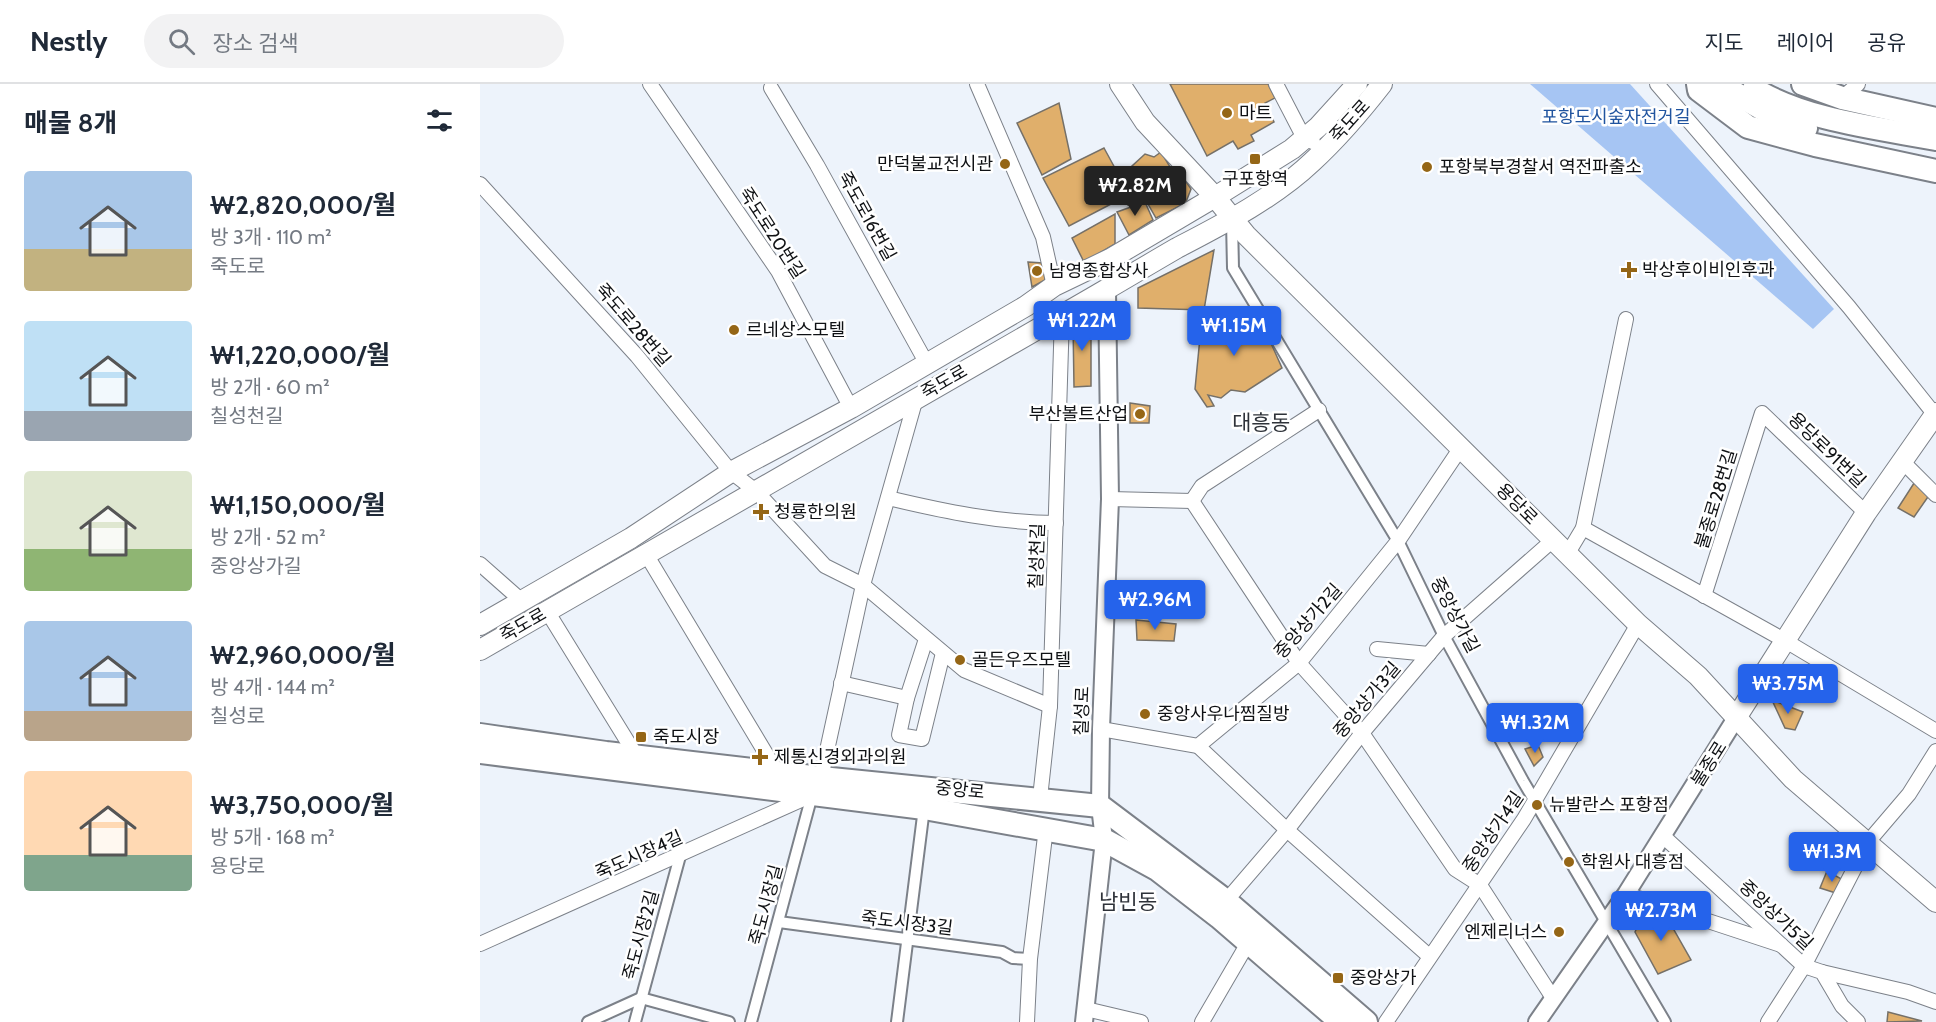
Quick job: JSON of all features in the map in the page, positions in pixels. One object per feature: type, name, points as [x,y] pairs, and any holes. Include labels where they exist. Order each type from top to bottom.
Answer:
[{"type":"main road","name":"용당로","points":[[1120,84],[1145,122],[1215,197],[1232,221],[1638,624],[1698,676],[1793,779],[1936,902]]},
{"type":"main road","name":"죽도로","points":[[480,625],[631,538],[731,471],[851,408],[1026,306],[1054,286],[1101,263],[1215,197],[1305,138],[1357,84]]},
{"type":"main road","name":"죽도로","points":[[480,650],[1177,249],[1232,221],[1311,164],[1383,84]]},
{"type":"main road","points":[[1698,84],[1699,90],[1748,127],[1815,145],[1936,171]]},
{"type":"main road","points":[[1719,84],[1787,123],[1936,155]]},
{"type":"main road","points":[[1746,84],[1768,98],[1815,115],[1936,140]]},
{"type":"main road","points":[[1803,84],[1850,91],[1936,119]]},
{"type":"main road","name":"불종로","points":[[1736,718],[1866,513],[1935,414]]},
{"type":"main road","name":"중앙로","points":[[480,735],[637,757],[777,772],[817,787],[1104,840],[1157,869],[1341,1022]]},
{"type":"main road","name":"중앙로","points":[[480,752],[817,787],[1040,798],[1100,806],[1226,901],[1365,1022]]},
{"type":"street","name":"죽도로20번길","points":[[650,84],[778,272],[851,408]]},
{"type":"street","points":[[977,84],[1043,237],[1054,286]]},
{"type":"street","points":[[1276,84],[1305,138],[1327,148]]},
{"type":"street","points":[[1657,84],[1849,308],[1935,414]]},
{"type":"street","name":"죽도로16번길","points":[[771,88],[818,165],[927,364]]},
{"type":"street","name":"죽도로28번길","points":[[480,184],[637,357],[731,471],[756,491],[825,566],[863,585],[964,670],[1050,706]]},
{"type":"street","name":"중앙상가길","points":[[1232,221],[1233,268],[1398,541],[1444,636],[1536,801],[1665,1022]]},
{"type":"street","points":[[1101,263],[1107,291]]},
{"type":"street","name":"칠성로","points":[[1085,1016],[1104,840],[1100,806],[1110,499],[1107,291]]},
{"type":"street","name":"칠성천길","points":[[1040,798],[1050,706],[1062,315]]},
{"type":"street","name":"중앙상가3길","points":[[1226,901],[1287,830],[1362,733],[1444,636],[1583,528],[1626,319]]},
{"type":"street","points":[[817,787],[863,585],[916,398]]},
{"type":"street","points":[[1192,501],[1202,486],[1319,410]]},
{"type":"street","name":"용당로91번길","points":[[1762,412],[1866,513]]},
{"type":"street","name":"불종로28번길","points":[[1704,596],[1762,412]]},
{"type":"street","name":"중앙상가2길","points":[[1198,746],[1299,663],[1398,541],[1460,449]]},
{"type":"street","points":[[1903,462],[1936,495]]},
{"type":"street","points":[[888,498],[1002,520],[1056,523]]},
{"type":"street","points":[[1110,499],[1192,501]]},
{"type":"street","points":[[1192,501],[1299,663],[1362,733],[1455,869],[1480,885],[1552,998]]},
{"type":"street","points":[[1583,528],[1784,640],[1936,731]]},
{"type":"street","points":[[646,554],[777,772]]},
{"type":"street","points":[[480,564],[523,602]]},
{"type":"street","points":[[547,611],[637,757]]},
{"type":"street","name":"중앙상가4길","points":[[1386,1022],[1536,801],[1638,624]]},
{"type":"street","points":[[926,639],[907,698],[899,735],[922,739],[944,653]]},
{"type":"street","points":[[1377,649],[1428,654]]},
{"type":"street","points":[[841,683],[907,698]]},
{"type":"street","name":"불종로","points":[[1537,1022],[1626,894],[1736,718]]},
{"type":"street","points":[[1101,729],[1198,746],[1287,830],[1429,956]]},
{"type":"street","points":[[1768,1022],[1804,966],[1868,842],[1909,794],[1936,752]]},
{"type":"street","name":"죽도시장4길","points":[[480,944],[680,856],[817,787]]},
{"type":"street","name":"죽도시장길","points":[[751,1022],[817,787]]},
{"type":"street","points":[[897,1022],[924,808]]},
{"type":"street","points":[[1027,1022],[1030,959],[1046,828]]},
{"type":"street","name":"중앙상가5길","points":[[1663,836],[1804,966],[1822,972],[1842,1006],[1858,1022]]},
{"type":"street","name":"죽도시장2길","points":[[635,1022],[680,856]]},
{"type":"street","points":[[1626,894],[1785,947]]},
{"type":"street","name":"죽도시장3길","points":[[779,922],[1002,952],[1013,958],[1030,959]]},
{"type":"street","points":[[1202,1022],[1248,943]]},
{"type":"street","points":[[1822,972],[1908,992],[1936,1002]]},
{"type":"street","points":[[588,1022],[641,998],[729,1022]]},
{"type":"street","points":[[1085,1016],[1141,1022]]},
{"type":"green space","name":"포항도시숲자전거길","points":[[1530,84],[1630,84],[1834,309],[1813,329]]},
{"type":"building","name":"마트","points":[[1170,84],[1268,84],[1275,98],[1265,103],[1274,122],[1251,135],[1254,141],[1238,149],[1233,141],[1207,156]]},
{"type":"building","points":[[1059,103],[1071,159],[1042,175],[1017,123]]},
{"type":"building","points":[[1104,148],[1116,170],[1115,174],[1107,178],[1113,191],[1113,203],[1069,226],[1043,178]]},
{"type":"building","points":[[1161,152],[1178,180],[1151,199],[1131,167],[1145,154],[1154,157]]},
{"type":"building","points":[[1130,170],[1138,189],[1117,194],[1113,179],[1121,172]]},
{"type":"building","points":[[1185,180],[1191,189],[1186,202],[1182,204],[1174,188]]},
{"type":"building","points":[[1141,191],[1145,199],[1128,205],[1125,194]]},
{"type":"building","points":[[1172,191],[1180,206],[1156,218],[1148,204]]},
{"type":"building","points":[[1145,202],[1153,220],[1129,235],[1117,212]]},
{"type":"building","points":[[1115,214],[1115,244],[1084,262],[1072,238]]},
{"type":"building","points":[[1214,250],[1204,310],[1138,308],[1138,288]]},
{"type":"building","name":"남영종합상사","points":[[1028,262],[1043,263],[1045,280],[1032,287]]},
{"type":"building","points":[[1091,313],[1091,386],[1074,387],[1073,324]]},
{"type":"building","points":[[1258,314],[1282,368],[1245,392],[1231,390],[1221,398],[1208,395],[1214,406],[1207,407],[1195,389],[1201,327],[1214,320]]},
{"type":"building","points":[[1130,403],[1150,406],[1149,423],[1130,423]]},
{"type":"building","points":[[1918,477],[1932,491],[1914,517],[1898,508]]},
{"type":"building","points":[[1136,620],[1176,624],[1174,641],[1137,640]]},
{"type":"building","points":[[1772,700],[1803,712],[1795,730],[1785,728]]},
{"type":"building","points":[[1538,745],[1543,757],[1534,766],[1525,749]]},
{"type":"building","points":[[1827,871],[1845,881],[1839,894],[1820,888]]},
{"type":"building","points":[[1645,910],[1666,916],[1691,960],[1658,974],[1635,932]]},
{"type":"building","points":[[1888,1012],[1922,1021],[1887,1022]]},
{"type":"place","name":"마트","points":[[1227,113]]},
{"type":"place","name":"구포항역","points":[[1255,159]]},
{"type":"place","name":"만덕불교전시관","points":[[1005,164]]},
{"type":"place","name":"포항북부경찰서 역전파출소","points":[[1427,167]]},
{"type":"place","name":"박상후이비인후과","points":[[1629,270]]},
{"type":"place","name":"남영종합상사","points":[[1037,271]]},
{"type":"place","name":"르네상스모텔","points":[[734,330]]},
{"type":"place","name":"부산볼트산업","points":[[1140,414]]},
{"type":"place","name":"청룡한의원","points":[[761,512]]},
{"type":"place","name":"골든우즈모텔","points":[[960,660]]},
{"type":"place","name":"중앙사우나찜질방","points":[[1145,714]]},
{"type":"place","name":"죽도시장","points":[[641,737]]},
{"type":"place","name":"제통신경외과의원","points":[[760,757]]},
{"type":"place","name":"뉴발란스 포항점","points":[[1537,805]]},
{"type":"place","name":"학원사 대흥점","points":[[1569,862]]},
{"type":"place","name":"엔제리너스","points":[[1559,932]]},
{"type":"place","name":"중앙상가","points":[[1338,978]]},
{"type":"district","name":"대흥동","points":[[1261,423]]},
{"type":"district","name":"남빈동","points":[[1128,902]]}]
